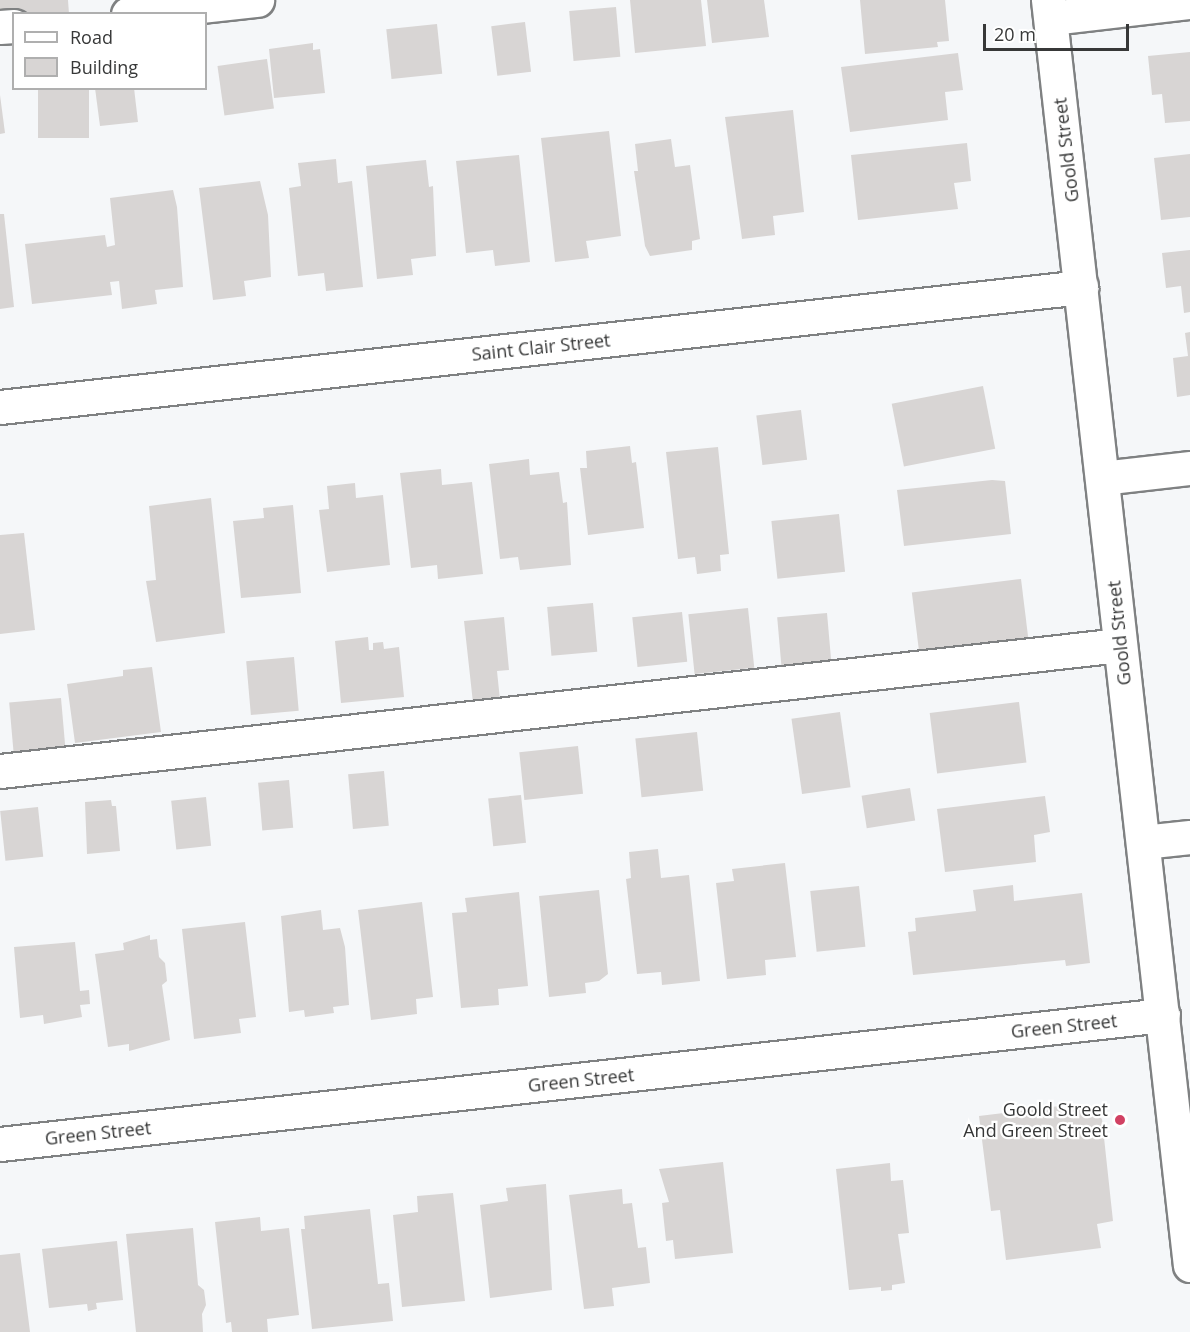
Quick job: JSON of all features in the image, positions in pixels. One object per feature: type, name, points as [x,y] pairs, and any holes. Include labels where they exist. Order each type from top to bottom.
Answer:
[{"type":"street","points":[[146,12],[257,0]]},
{"type":"street","points":[[1049,9],[1190,2]]},
{"type":"street","name":"Goold Street","points":[[1049,9],[1120,645],[1187,1213],[1190,1265]]},
{"type":"street","name":"Saint Clair Street","points":[[0,407],[1081,287]]},
{"type":"street","points":[[1102,478],[1190,468]]},
{"type":"street","points":[[0,771],[1120,645]]},
{"type":"street","points":[[1143,842],[1190,837]]},
{"type":"street","name":"Green Street","points":[[0,1144],[1163,1015]]},
{"type":"building","points":[[0,0],[68,0],[69,12],[12,12],[12,15],[0,23]]},
{"type":"building","points":[[630,0],[701,0],[706,46],[635,53]]},
{"type":"building","points":[[707,0],[764,0],[769,37],[712,43]]},
{"type":"building","points":[[860,0],[945,0],[949,41],[937,42],[938,47],[865,54]]},
{"type":"building","points":[[616,7],[620,57],[574,61],[569,11]]},
{"type":"building","points":[[525,22],[531,72],[497,76],[491,26]]},
{"type":"building","points":[[437,24],[442,74],[392,79],[386,29]]},
{"type":"building","points":[[313,43],[313,50],[320,49],[325,93],[274,98],[269,49]]},
{"type":"building","points":[[1190,52],[1190,121],[1165,123],[1162,94],[1152,95],[1148,56]]},
{"type":"building","points":[[958,53],[963,90],[945,92],[948,120],[850,132],[841,67]]},
{"type":"building","points":[[267,59],[274,109],[224,115],[217,66]]},
{"type":"building","points":[[38,90],[89,90],[89,138],[38,138]]},
{"type":"building","points":[[95,90],[134,90],[138,122],[100,126]]},
{"type":"building","points":[[0,95],[5,133],[0,134]]},
{"type":"building","points":[[793,110],[804,212],[773,216],[775,235],[742,239],[725,117]]},
{"type":"building","points":[[609,131],[621,236],[586,241],[589,258],[555,262],[541,138]]},
{"type":"building","points":[[671,139],[675,167],[690,165],[700,239],[692,241],[692,250],[650,256],[645,246],[634,171],[638,171],[635,144]]},
{"type":"building","points":[[967,143],[971,181],[954,183],[958,209],[858,220],[851,155]]},
{"type":"building","points":[[1190,154],[1190,217],[1161,220],[1154,158]]},
{"type":"building","points":[[519,155],[530,262],[495,266],[493,250],[466,253],[456,161]]},
{"type":"building","points":[[336,159],[338,183],[352,181],[363,287],[326,291],[324,273],[298,276],[289,188],[301,186],[298,163]]},
{"type":"building","points":[[426,160],[429,187],[433,186],[436,256],[411,259],[413,275],[377,279],[366,166]]},
{"type":"building","points":[[260,181],[268,215],[271,277],[244,281],[246,296],[213,300],[199,188]]},
{"type":"building","points":[[173,190],[177,207],[183,287],[155,290],[157,304],[122,309],[119,281],[110,282],[112,295],[32,304],[25,244],[105,235],[107,247],[115,245],[110,198]]},
{"type":"building","points":[[0,214],[4,214],[14,307],[0,309]]},
{"type":"building","points":[[1190,250],[1190,312],[1184,313],[1181,286],[1166,288],[1162,253]]},
{"type":"building","points":[[1190,332],[1190,395],[1177,397],[1173,358],[1188,356],[1185,333]]},
{"type":"building","points":[[983,386],[995,449],[904,467],[892,404]]},
{"type":"building","points":[[801,410],[807,460],[762,465],[756,415]]},
{"type":"building","points":[[630,446],[632,463],[636,462],[644,528],[588,535],[580,468],[587,468],[586,451]]},
{"type":"building","points":[[718,447],[729,554],[720,555],[721,571],[697,574],[695,557],[678,559],[666,452]]},
{"type":"building","points":[[529,459],[530,475],[559,472],[563,503],[567,502],[571,565],[520,570],[518,557],[500,559],[489,464]]},
{"type":"building","points":[[441,469],[442,485],[472,482],[483,574],[438,579],[437,565],[411,568],[400,473]]},
{"type":"building","points":[[992,480],[1005,481],[1011,534],[904,546],[897,490]]},
{"type":"building","points":[[355,483],[356,498],[383,495],[390,565],[327,572],[319,510],[329,509],[327,486]]},
{"type":"building","points":[[211,498],[225,633],[156,642],[146,581],[156,580],[149,506]]},
{"type":"building","points":[[293,505],[301,593],[241,598],[233,521],[264,518],[263,508]]},
{"type":"building","points":[[839,514],[845,572],[777,579],[771,521]]},
{"type":"building","points":[[24,533],[35,630],[0,634],[0,535]]},
{"type":"building","points":[[1021,579],[1029,643],[920,656],[912,592]]},
{"type":"building","points":[[593,603],[597,652],[551,656],[547,607]]},
{"type":"building","points":[[748,608],[754,668],[695,674],[688,614]]},
{"type":"building","points":[[682,612],[687,662],[638,667],[632,617]]},
{"type":"building","points":[[827,613],[831,661],[781,665],[777,617]]},
{"type":"building","points":[[504,617],[509,670],[497,671],[500,700],[473,703],[464,621]]},
{"type":"building","points":[[368,637],[369,650],[373,650],[373,643],[383,642],[384,649],[399,647],[404,697],[341,703],[335,641]]},
{"type":"building","points":[[294,657],[299,711],[251,715],[246,661]]},
{"type":"building","points":[[152,667],[161,732],[75,743],[67,684],[123,676],[123,670]]},
{"type":"building","points":[[61,698],[65,748],[14,752],[9,703]]},
{"type":"building","points":[[1019,702],[1026,763],[937,774],[930,713]]},
{"type":"building","points":[[840,712],[851,787],[802,794],[791,719]]},
{"type":"building","points":[[697,732],[703,791],[642,797],[635,738]]},
{"type":"building","points":[[578,746],[583,794],[524,800],[519,752]]},
{"type":"building","points":[[384,771],[389,826],[353,829],[348,774]]},
{"type":"building","points":[[289,780],[293,828],[262,831],[258,783]]},
{"type":"building","points":[[910,788],[915,821],[867,828],[862,796]]},
{"type":"building","points":[[521,795],[526,843],[493,846],[488,798]]},
{"type":"building","points":[[1045,796],[1050,832],[1034,835],[1036,862],[945,872],[937,809]]},
{"type":"building","points":[[206,797],[211,846],[176,849],[171,801]]},
{"type":"building","points":[[111,800],[112,806],[116,806],[120,851],[87,854],[85,802]]},
{"type":"building","points":[[38,807],[43,857],[5,861],[0,811]]},
{"type":"building","points":[[658,849],[661,878],[689,875],[700,981],[662,985],[661,972],[637,974],[626,879],[631,878],[629,852]]},
{"type":"building","points":[[785,863],[796,957],[765,960],[766,975],[727,979],[716,883],[734,881],[732,869]]},
{"type":"building","points":[[1013,885],[1014,901],[1082,893],[1090,963],[1066,966],[1065,960],[913,975],[908,932],[916,931],[915,918],[976,911],[973,890]]},
{"type":"building","points":[[859,886],[865,947],[817,952],[810,891]]},
{"type":"building","points":[[599,890],[608,974],[599,981],[585,983],[586,993],[549,997],[539,896]]},
{"type":"building","points":[[519,892],[528,986],[498,989],[499,1005],[461,1008],[452,913],[467,912],[465,898]]},
{"type":"building","points":[[422,902],[433,997],[416,999],[417,1014],[371,1020],[358,910]]},
{"type":"building","points":[[321,910],[323,930],[340,928],[345,947],[349,1005],[333,1007],[334,1013],[305,1017],[304,1010],[289,1012],[281,916]]},
{"type":"building","points":[[245,922],[256,1017],[239,1019],[241,1033],[194,1039],[182,929]]},
{"type":"building","points":[[150,935],[150,940],[157,939],[159,957],[165,963],[167,981],[162,985],[170,1040],[129,1051],[129,1044],[108,1047],[95,954],[124,950],[123,943]]},
{"type":"building","points":[[75,942],[80,991],[89,990],[90,1004],[80,1005],[82,1017],[44,1024],[43,1015],[20,1018],[14,947]]},
{"type":"building","points":[[1075,1104],[1089,1108],[1102,1119],[1113,1221],[1097,1224],[1101,1248],[1006,1260],[1000,1210],[991,1211],[979,1116]]},
{"type":"building","points":[[723,1162],[733,1253],[675,1259],[673,1240],[666,1241],[662,1203],[669,1202],[659,1169]]},
{"type":"building","points":[[890,1163],[891,1181],[903,1180],[909,1233],[898,1234],[905,1283],[892,1285],[892,1290],[881,1291],[881,1287],[849,1290],[836,1169]]},
{"type":"building","points":[[546,1184],[552,1290],[490,1298],[480,1205],[508,1201],[506,1188]]},
{"type":"building","points":[[622,1189],[623,1204],[632,1203],[638,1248],[646,1247],[650,1283],[612,1288],[614,1306],[584,1309],[569,1195]]},
{"type":"building","points":[[453,1193],[465,1301],[402,1307],[393,1215],[418,1212],[417,1196]]},
{"type":"building","points":[[370,1209],[378,1284],[389,1283],[393,1321],[312,1329],[301,1229],[305,1229],[304,1216]]},
{"type":"building","points":[[260,1217],[261,1231],[289,1228],[299,1315],[267,1319],[268,1332],[232,1332],[231,1322],[226,1323],[215,1222]]},
{"type":"building","points":[[193,1228],[198,1285],[204,1290],[206,1305],[202,1314],[203,1332],[136,1332],[126,1234]]},
{"type":"building","points":[[117,1241],[123,1300],[96,1303],[97,1309],[88,1311],[87,1304],[49,1308],[42,1249]]},
{"type":"building","points":[[20,1253],[30,1332],[0,1332],[0,1255]]},
{"type":"place","name":"Goold Street And Green Street","points":[[1120,1120]]}]
